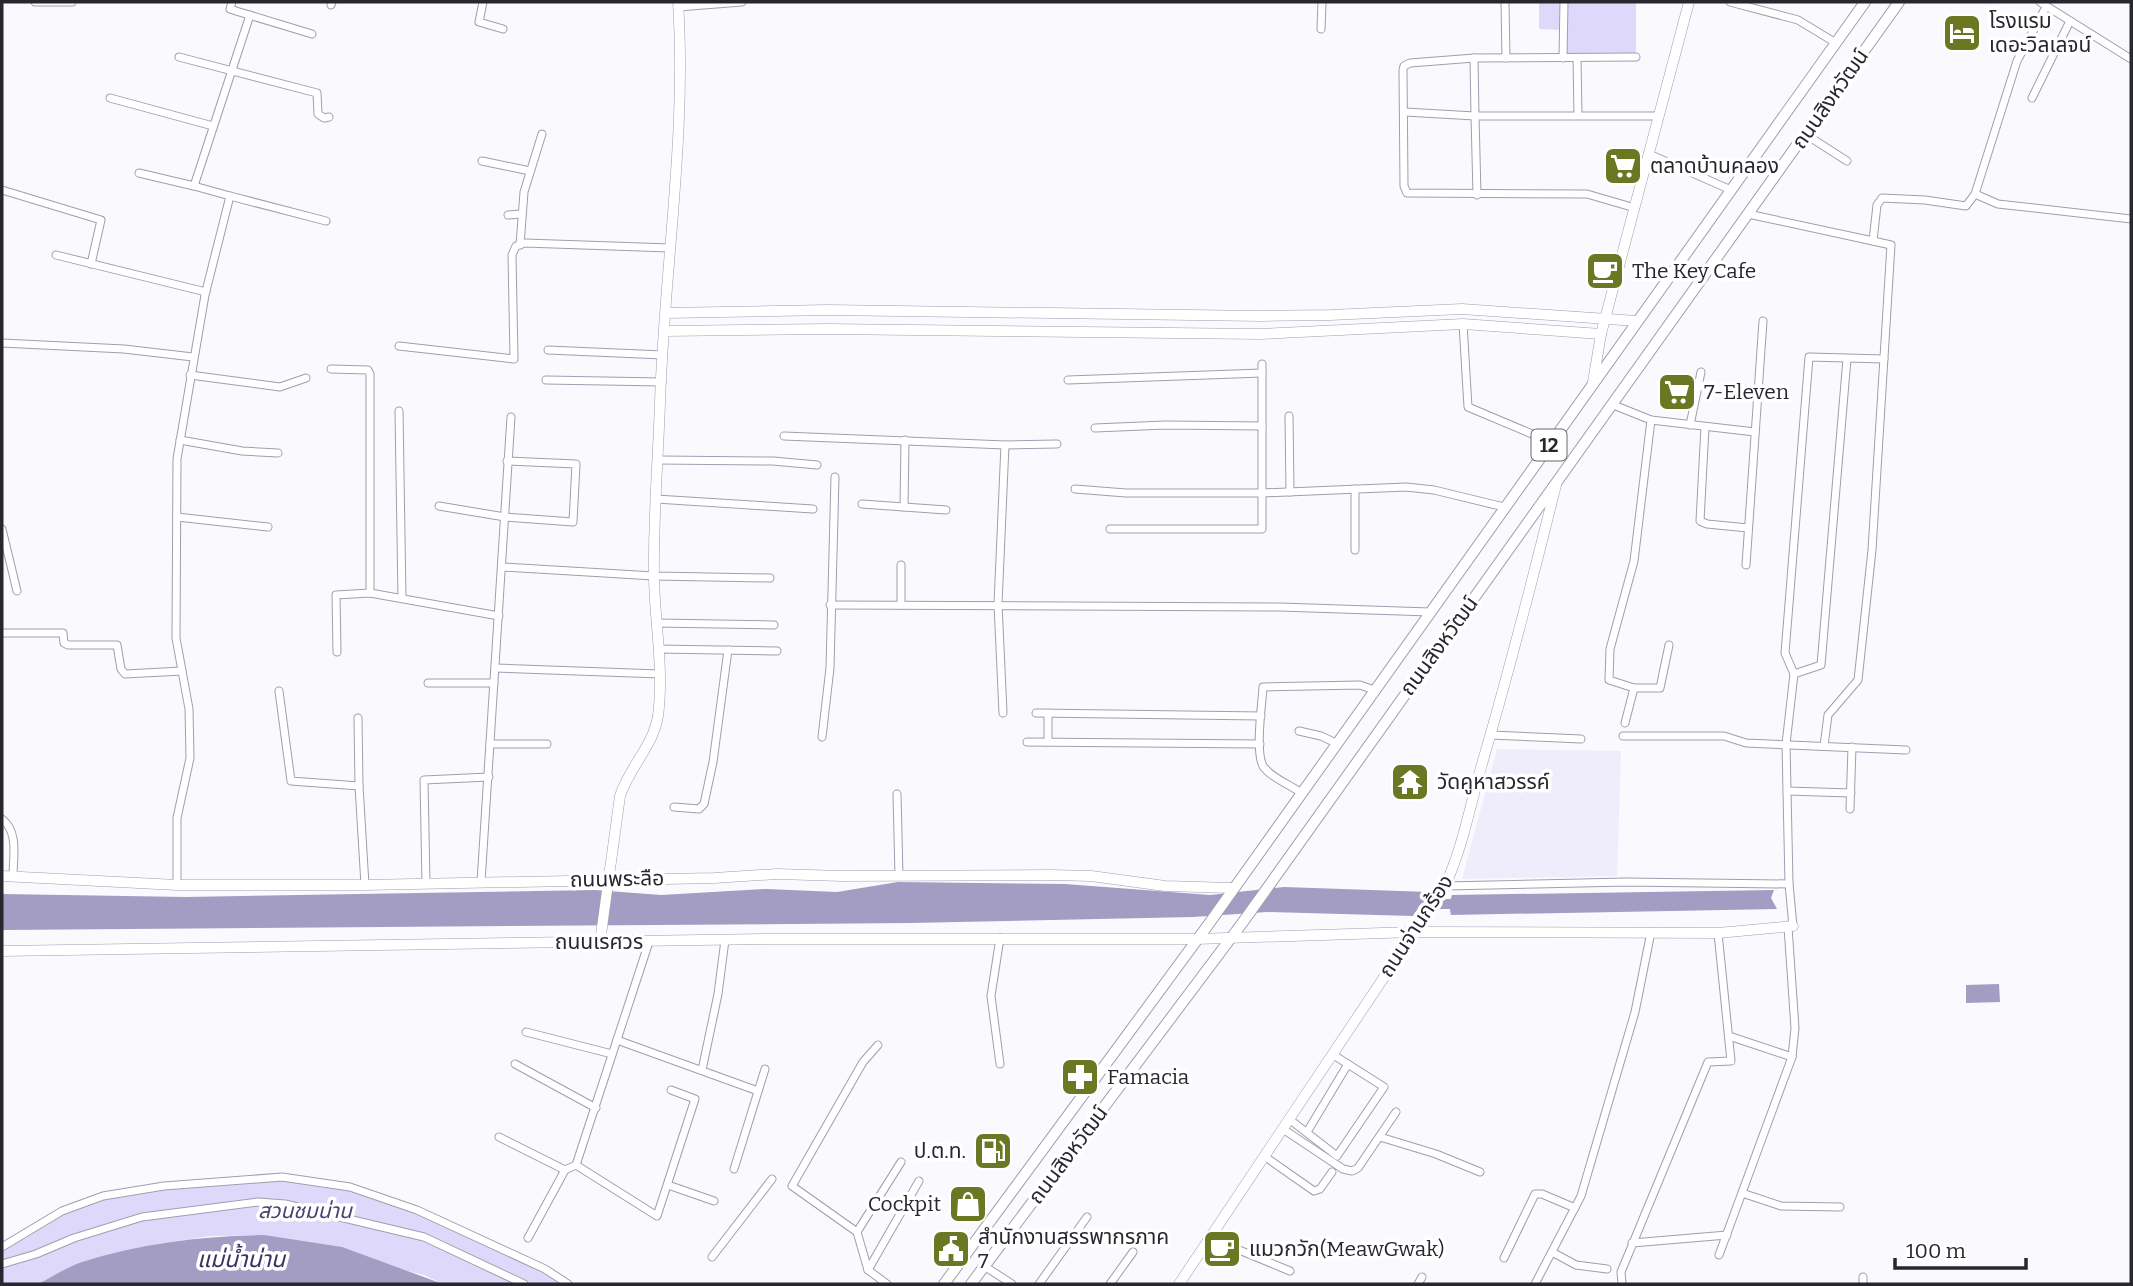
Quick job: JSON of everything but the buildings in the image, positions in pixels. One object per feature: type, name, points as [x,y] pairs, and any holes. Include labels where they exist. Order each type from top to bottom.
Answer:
[{"type":"main road","name":"ถนนสิงหวัฒน์","points":[[944,1284],[1208,925],[1300,792],[1866,2]]},
{"type":"main road","name":"ถนนสิงหวัฒน์","points":[[971,1284],[1233,936],[1899,2]]},
{"type":"main road","points":[[967,1253],[984,1266]]},
{"type":"street","points":[[35,2],[72,2]]},
{"type":"street","points":[[232,2],[230,9],[312,34]]},
{"type":"street","points":[[483,2],[479,22],[503,29]]},
{"type":"street","points":[[600,942],[620,796],[625,781],[648,746],[658,716],[660,674],[654,576],[656,499],[680,82],[678,4],[742,2]]},
{"type":"street","points":[[1321,29],[1322,2]]},
{"type":"street","points":[[1505,2],[1506,58]]},
{"type":"street","points":[[1563,58],[1564,2]]},
{"type":"street","points":[[1593,382],[1601,334],[1689,2]]},
{"type":"street","points":[[1730,2],[1798,20],[1836,43]]},
{"type":"street","points":[[1873,241],[1877,205],[1882,198],[1966,206],[1975,194],[2017,61],[2043,4],[2131,59]]},
{"type":"street","points":[[194,186],[250,15]]},
{"type":"street","points":[[2032,97],[2070,21]]},
{"type":"street","points":[[179,57],[317,93],[318,114],[324,118],[328,117]]},
{"type":"street","points":[[1635,208],[1587,194],[1477,195],[1406,192],[1403,69],[1405,65],[1474,58],[1636,57]]},
{"type":"street","points":[[1474,58],[1477,195]]},
{"type":"street","points":[[1577,58],[1578,115]]},
{"type":"street","points":[[110,98],[214,127]]},
{"type":"street","points":[[1405,112],[1475,116],[1659,116]]},
{"type":"street","points":[[520,245],[521,214],[530,171],[542,134]]},
{"type":"street","points":[[1805,134],[1847,161]]},
{"type":"street","points":[[1649,155],[1731,190]]},
{"type":"street","points":[[482,161],[530,171]]},
{"type":"street","points":[[139,173],[326,220]]},
{"type":"street","points":[[2,190],[101,220],[92,264]]},
{"type":"street","points":[[1975,194],[1998,204],[2131,219]]},
{"type":"street","points":[[177,885],[177,818],[190,758],[189,709],[176,638],[177,459],[206,292],[230,197]]},
{"type":"street","points":[[508,215],[521,214]]},
{"type":"street","points":[[1748,214],[1891,245],[1872,550],[1858,680],[1828,715],[1824,746]]},
{"type":"street","points":[[400,346],[514,359],[512,255],[516,246],[525,243],[670,248]]},
{"type":"street","points":[[56,255],[206,292]]},
{"type":"street","points":[[666,313],[828,310],[1261,316],[1462,309],[1637,321]]},
{"type":"street","points":[[1745,565],[1763,321]]},
{"type":"street","points":[[665,331],[827,329],[1260,334],[1462,324],[1601,334]]},
{"type":"street","points":[[1462,324],[1467,407],[1552,442]]},
{"type":"street","points":[[2,343],[124,349],[193,357]]},
{"type":"street","points":[[548,351],[663,355]]},
{"type":"street","points":[[1719,1255],[1792,1057],[1795,1028],[1786,744],[1794,674],[1785,653],[1809,357],[1884,359]]},
{"type":"street","points":[[1794,674],[1821,665],[1847,359]]},
{"type":"street","points":[[1111,529],[1262,529],[1262,364]]},
{"type":"street","points":[[331,369],[368,370],[370,374],[370,593]]},
{"type":"street","points":[[1690,425],[1701,372]]},
{"type":"street","points":[[1068,380],[1262,373]]},
{"type":"street","points":[[190,375],[280,387],[306,378]]},
{"type":"street","points":[[546,380],[662,382]]},
{"type":"street","points":[[1612,404],[1651,420],[1755,432]]},
{"type":"street","points":[[399,411],[402,598]]},
{"type":"street","points":[[1289,416],[1290,492]]},
{"type":"street","points":[[481,882],[511,417]]},
{"type":"street","points":[[1651,420],[1634,561],[1610,649],[1609,680],[1634,688],[1660,688],[1669,645]]},
{"type":"street","points":[[1095,428],[1165,425],[1262,426]]},
{"type":"street","points":[[1705,427],[1700,521],[1748,528]]},
{"type":"street","points":[[785,436],[1005,445],[1057,444]]},
{"type":"street","points":[[180,440],[242,451],[278,453]]},
{"type":"street","points":[[904,507],[905,440]]},
{"type":"street","points":[[1003,713],[998,604],[1005,445]]},
{"type":"street","points":[[658,460],[817,464]]},
{"type":"street","points":[[439,506],[505,517],[573,522],[576,464],[507,461]]},
{"type":"street","points":[[822,737],[830,668],[835,477]]},
{"type":"street","name":"ถนนจ่านกร้อง","points":[[1179,1284],[1445,886],[1455,865],[1546,535],[1558,480]]},
{"type":"street","points":[[1075,489],[1126,493],[1262,493],[1406,487],[1434,490],[1504,507]]},
{"type":"street","points":[[1354,489],[1355,550]]},
{"type":"street","points":[[656,499],[813,509]]},
{"type":"street","points":[[862,504],[946,510]]},
{"type":"street","points":[[177,517],[268,527]]},
{"type":"street","points":[[2,529],[10,572],[14,576],[17,591]]},
{"type":"street","points":[[901,565],[901,605]]},
{"type":"street","points":[[502,567],[654,576],[770,578]]},
{"type":"street","points":[[337,652],[336,595],[370,593],[499,616]]},
{"type":"street","points":[[830,606],[998,604],[1280,607],[1430,612]]},
{"type":"street","points":[[656,623],[774,625]]},
{"type":"street","points":[[2,633],[63,633],[64,643],[68,645],[117,645],[121,669],[125,674],[182,671]]},
{"type":"street","points":[[658,649],[777,651]]},
{"type":"street","points":[[674,807],[699,809],[704,804],[713,762],[728,650]]},
{"type":"street","points":[[495,668],[660,674]]},
{"type":"street","points":[[428,683],[494,683]]},
{"type":"street","points":[[1300,792],[1265,768],[1261,759],[1263,687],[1360,685],[1374,690]]},
{"type":"street","points":[[1625,723],[1634,688]]},
{"type":"street","points":[[279,691],[292,781],[359,786]]},
{"type":"street","points":[[1035,713],[1261,716]]},
{"type":"street","points":[[1048,713],[1048,742]]},
{"type":"street","points":[[358,718],[365,885]]},
{"type":"street","points":[[1298,732],[1321,736],[1336,743]]},
{"type":"street","points":[[1491,735],[1581,739]]},
{"type":"street","points":[[1623,736],[1724,736],[1746,743],[1906,750]]},
{"type":"street","points":[[1027,742],[1260,744]]},
{"type":"street","points":[[491,744],[547,744]]},
{"type":"street","points":[[1850,809],[1852,747]]},
{"type":"street","points":[[426,883],[425,780],[489,777]]},
{"type":"street","points":[[1787,791],[1851,793]]},
{"type":"street","points":[[897,794],[899,876]]},
{"type":"street","points":[[2,819],[14,836],[7,876]]},
{"type":"street","name":"ถนนพระลือ","points":[[7,876],[177,885],[365,885],[608,883],[777,874],[1051,875],[1154,885],[1232,888]]},
{"type":"street","points":[[1445,886],[1626,882],[1789,884]]},
{"type":"street","name":"ถนนเรศวร","points":[[2,951],[725,940],[1196,939],[1414,932],[1718,933],[1791,927]]},
{"type":"street","points":[[1535,1284],[1575,1208],[1589,1170],[1635,1012],[1651,932]]},
{"type":"street","points":[[1622,1284],[1620,1272],[1708,1062],[1731,1061],[1718,933]]},
{"type":"street","points":[[1000,938],[991,996],[1000,1064]]},
{"type":"street","points":[[702,1070],[718,995],[725,940]]},
{"type":"street","points":[[528,1238],[565,1170],[576,1165],[649,942]]},
{"type":"street","points":[[526,1032],[612,1054]]},
{"type":"street","points":[[1729,1036],[1792,1057]]},
{"type":"street","points":[[617,1040],[758,1091]]},
{"type":"street","points":[[878,1045],[863,1062],[792,1186],[857,1233],[868,1270],[887,1284]]},
{"type":"street","points":[[1289,1119],[1337,1156],[1384,1087],[1332,1054]]},
{"type":"street","points":[[515,1064],[596,1108]]},
{"type":"street","points":[[1307,1132],[1348,1064]]},
{"type":"street","points":[[734,1169],[765,1069]]},
{"type":"street","points":[[576,1165],[657,1216],[695,1099],[671,1090]]},
{"type":"street","points":[[1283,1129],[1350,1172],[1358,1168],[1396,1112]]},
{"type":"street","points":[[499,1137],[565,1170]]},
{"type":"street","points":[[1380,1137],[1436,1154],[1479,1172]]},
{"type":"street","points":[[1264,1156],[1314,1191],[1320,1189],[1332,1172]]},
{"type":"street","points":[[857,1233],[901,1162]]},
{"type":"street","points":[[2,1247],[62,1212],[103,1196],[164,1186],[282,1177],[350,1187],[417,1210],[545,1269],[568,1284]]},
{"type":"street","points":[[712,1257],[772,1179]]},
{"type":"street","points":[[868,1270],[919,1181]]},
{"type":"street","points":[[668,1185],[714,1201]]},
{"type":"street","points":[[1742,1193],[1781,1206],[1840,1207]]},
{"type":"street","points":[[1504,1258],[1535,1194],[1542,1194],[1575,1208]]},
{"type":"street","points":[[2,1264],[142,1217],[258,1202],[285,1204],[424,1237],[524,1284]]},
{"type":"street","points":[[1039,1284],[1087,1217]]},
{"type":"street","points":[[1632,1243],[1727,1235]]},
{"type":"street","points":[[1210,1238],[1290,1270]]},
{"type":"street","points":[[1110,1284],[1133,1252]]},
{"type":"street","points":[[1552,1252],[1576,1265],[1606,1269]]},
{"type":"street","points":[[984,1266],[1012,1284]]},
{"type":"shaded area","points":[[1497,749],[1621,751],[1617,876],[1462,879]]},
{"type":"green space","points":[[1539,2],[1636,2],[1636,57],[1563,58],[1563,30],[1539,29]]},
{"type":"green space","name":"สวนชมน่าน","points":[[282,1177],[356,1189],[417,1210],[545,1269],[568,1284],[443,1284],[424,1275],[264,1235],[211,1236],[157,1244],[79,1263],[38,1284],[2,1284],[2,1247],[62,1211],[103,1196]]},
{"type":"water","points":[[898,882],[1065,884],[1210,895],[1284,887],[1429,892],[1413,916],[1267,912],[1193,917],[910,923],[2,930],[2,894],[186,897],[595,890],[661,895],[766,889],[837,892]]},
{"type":"water","points":[[1774,890],[1771,898],[1777,909],[1451,915],[1449,904],[1452,895]]},
{"type":"water","points":[[1999,984],[2000,1002],[1966,1003],[1966,985]]},
{"type":"water","name":"แม่น้ำน่าน","points":[[264,1235],[342,1247],[443,1284],[38,1284],[76,1264],[149,1245]]},
{"type":"waterway","points":[[1413,904],[1461,904]]},
{"type":"place","name":"โรงแรม เดอะวิลเลจน์","points":[[1962,33]]},
{"type":"place","name":"ตลาดบ้านคลอง","points":[[1623,166]]},
{"type":"place","name":"The Key Cafe","points":[[1605,271]]},
{"type":"place","name":"7-Eleven","points":[[1677,392]]},
{"type":"place","name":"วัดคูหาสวรรค์","points":[[1410,782]]},
{"type":"place","name":"Famacia","points":[[1080,1077]]},
{"type":"place","name":"ป.ต.ท.","points":[[993,1151]]},
{"type":"place","name":"Cockpit","points":[[968,1204]]},
{"type":"place","name":"สำนักงานสรรพากรภาค 7","points":[[951,1249]]},
{"type":"place","name":"แมวกวัก(MeawGwak)","points":[[1222,1249]]}]
